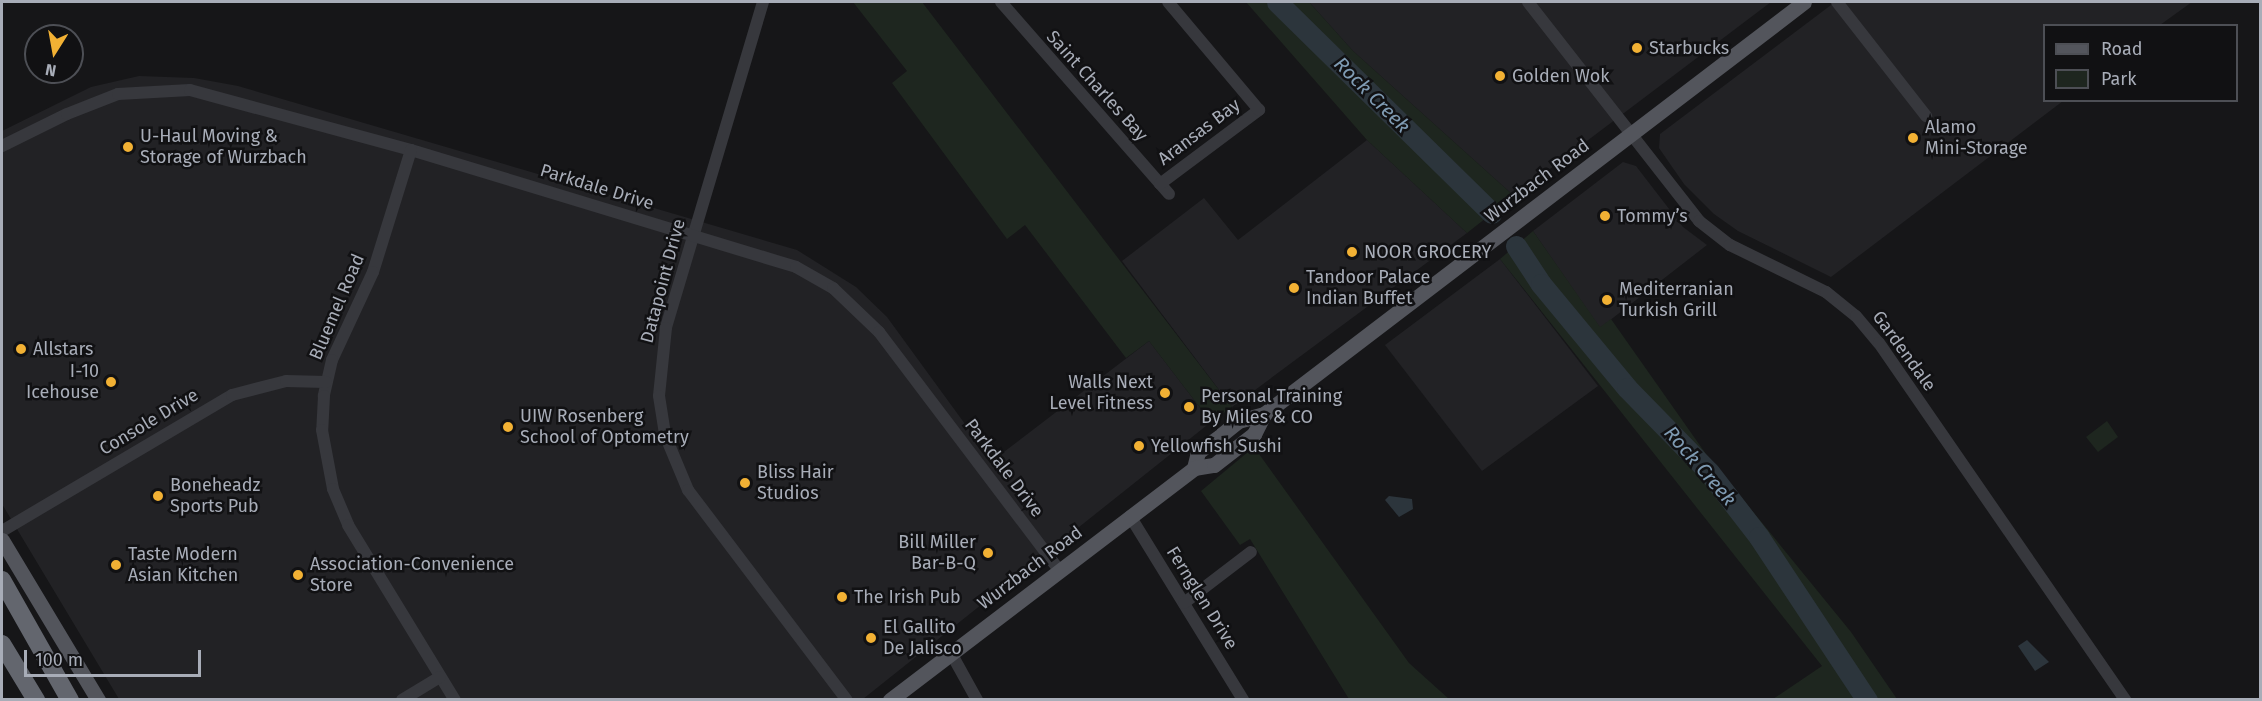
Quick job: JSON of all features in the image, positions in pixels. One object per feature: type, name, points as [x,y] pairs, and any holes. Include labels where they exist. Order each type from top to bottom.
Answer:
[{"type":"highway","points":[[2,580],[70,699]]},
{"type":"highway","points":[[2,644],[36,699]]},
{"type":"main road","name":"Wurzbach Road","points":[[890,699],[1194,468],[1198,452],[1238,421],[1264,414],[1804,2]]},
{"type":"main road","points":[[2,540],[98,699]]},
{"type":"street","name":"Datapoint Drive","points":[[763,2],[693,235],[660,358],[659,396],[673,457],[688,490],[847,699]]},
{"type":"street","name":"Saint Charles Bay","points":[[1000,2],[1169,194]]},
{"type":"street","name":"Aransas Bay","points":[[1160,183],[1259,110],[1168,2]]},
{"type":"street","name":"Gardendale","points":[[1528,2],[1682,202],[1715,235],[1826,292],[1868,329],[2125,699]]},
{"type":"street","points":[[1837,2],[1926,116]]},
{"type":"street","name":"Parkdale Drive","points":[[2,146],[98,101],[165,89],[218,95],[411,150],[796,267],[833,288],[858,309],[1059,570]]},
{"type":"street","name":"Bluemel Road","points":[[411,150],[373,272],[338,346],[326,382],[322,430],[337,502],[362,550],[455,699]]},
{"type":"street","name":"Console Drive","points":[[2,531],[232,395],[286,381],[326,382]]},
{"type":"street","name":"Fernglen Drive","points":[[1130,516],[1243,699]]},
{"type":"street","points":[[1184,603],[1251,552]]},
{"type":"street","points":[[951,654],[977,699]]},
{"type":"street","points":[[402,699],[440,676]]},
{"type":"shaded area","points":[[1309,2],[1771,2],[1514,196],[1353,51]]},
{"type":"shaded area","points":[[1835,2],[2192,2],[2161,24],[2043,24],[2043,102],[2062,102],[1831,277],[1738,231],[1714,214],[1684,184],[1659,148],[1660,134]]},
{"type":"shaded area","points":[[139,76],[194,78],[238,86],[797,250],[856,287],[887,317],[992,461],[1149,341],[1211,422],[863,699],[119,699],[2,504],[2,131],[91,87]]},
{"type":"shaded area","points":[[1367,140],[1467,233],[1232,407],[1122,261],[1204,198],[1238,240]]},
{"type":"shaded area","points":[[1623,162],[1636,166],[1683,227],[1707,245],[1600,328],[1533,231]]},
{"type":"shaded area","points":[[1500,259],[1598,386],[1482,471],[1385,345]]},
{"type":"shaded area","points":[[1389,496],[1412,499],[1413,509],[1399,517],[1385,500]]},
{"type":"shaded area","points":[[2027,640],[2049,662],[2035,671],[2018,646]]},
{"type":"green space","points":[[853,2],[922,2],[1232,407],[1211,422],[1149,341],[1126,358],[1025,225],[1007,239],[892,83],[907,71]]},
{"type":"green space","points":[[1246,2],[1309,2],[1353,51],[1514,196],[1467,233],[1367,140]]},
{"type":"green space","points":[[1533,231],[1600,327],[1611,319],[1706,454],[1851,632],[1897,699],[1773,699],[1822,666],[1500,259]]},
{"type":"green space","points":[[2107,421],[2118,437],[2098,452],[2086,437]]},
{"type":"green space","points":[[1254,447],[1409,663],[1449,699],[1349,699],[1250,539],[1240,545],[1201,491]]},
{"type":"waterway","name":"Rock Creek","points":[[1277,2],[1492,213]]},
{"type":"waterway","name":"Rock Creek","points":[[1516,246],[1541,284],[1627,388],[1709,472],[1759,537],[1867,700]]},
{"type":"place","name":"Starbucks","points":[[1637,48]]},
{"type":"place","name":"Golden Wok","points":[[1500,76]]},
{"type":"place","name":"Alamo Mini-Storage","points":[[1913,138]]},
{"type":"place","name":"U-Haul Moving & Storage of Wurzbach","points":[[128,147]]},
{"type":"place","name":"Tommy’s","points":[[1605,216]]},
{"type":"place","name":"NOOR GROCERY","points":[[1352,252]]},
{"type":"place","name":"Tandoor Palace Indian Buffet","points":[[1294,288]]},
{"type":"place","name":"Mediterranian Turkish Grill","points":[[1607,300]]},
{"type":"place","name":"Allstars","points":[[21,349]]},
{"type":"place","name":"I-10 Icehouse","points":[[111,382]]},
{"type":"place","name":"Walls Next Level Fitness","points":[[1165,393]]},
{"type":"place","name":"Personal Training By Miles & CO","points":[[1189,407]]},
{"type":"place","name":"UIW Rosenberg School of Optometry","points":[[508,427]]},
{"type":"place","name":"Yellowfish Sushi","points":[[1139,446]]},
{"type":"place","name":"Bliss Hair Studios","points":[[745,483]]},
{"type":"place","name":"Boneheadz Sports Pub","points":[[158,496]]},
{"type":"place","name":"Bill Miller Bar-B-Q","points":[[988,553]]},
{"type":"place","name":"Taste Modern Asian Kitchen","points":[[116,565]]},
{"type":"place","name":"Association-Convenience Store","points":[[298,575]]},
{"type":"place","name":"The Irish Pub","points":[[842,597]]},
{"type":"place","name":"El Gallito De Jalisco","points":[[871,638]]}]
